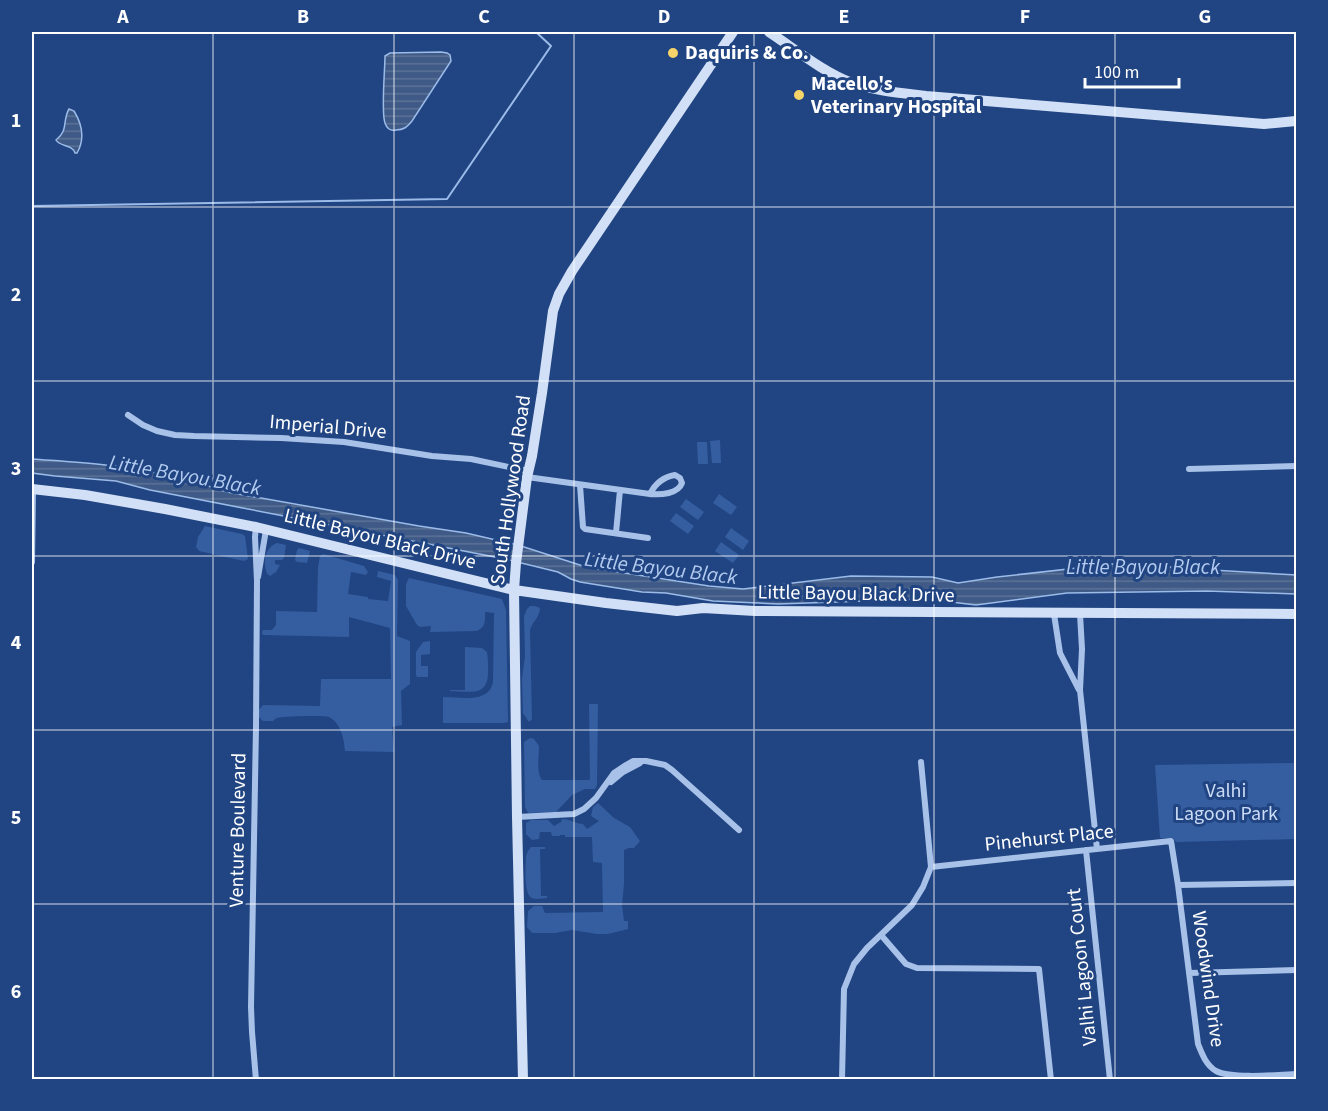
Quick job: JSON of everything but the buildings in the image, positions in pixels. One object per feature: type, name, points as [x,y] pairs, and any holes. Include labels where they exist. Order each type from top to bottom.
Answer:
[{"type":"main road","name":"South Hollywood Road","points":[[523,1080],[514,590],[527,474],[532,456],[553,311],[559,294],[572,271],[733,32]]},
{"type":"main road","points":[[769,32],[831,73],[852,82],[887,91],[1264,124],[1296,121]]},
{"type":"main road","name":"Little Bayou Black Drive","points":[[32,489],[85,495],[165,509],[261,529],[514,590],[606,603],[677,610],[703,608],[755,611],[1296,615]]},
{"type":"street","name":"Imperial Drive","points":[[128,415],[157,431],[175,435],[344,442],[432,456],[471,459],[527,474],[580,484],[620,490],[650,494],[658,495],[681,488],[680,478],[675,475],[666,477],[653,487],[650,494]]},
{"type":"street","points":[[1189,469],[1296,466]]},
{"type":"street","points":[[580,484],[585,529],[648,538]]},
{"type":"street","points":[[32,489],[32,562]]},
{"type":"street","points":[[616,533],[620,490]]},
{"type":"street","name":"Venture Boulevard","points":[[257,581],[261,529]]},
{"type":"street","name":"Venture Boulevard","points":[[256,1080],[251,1007],[257,581],[255,546],[261,529]]},
{"type":"street","points":[[1054,614],[1060,653],[1080,690]]},
{"type":"street","points":[[1080,614],[1082,649],[1080,690],[1097,849]]},
{"type":"street","points":[[518,817],[574,814],[596,798],[622,772],[646,760],[672,770],[739,830]]},
{"type":"street","points":[[842,1080],[844,989],[854,964],[867,948],[912,905],[931,867],[921,762]]},
{"type":"street","name":"Pinehurst Place","points":[[931,867],[1171,842]]},
{"type":"street","name":"Woodwind Drive","points":[[1171,842],[1198,1044],[1203,1058],[1214,1070],[1229,1075],[1296,1076]]},
{"type":"street","name":"Valhi Lagoon Court","points":[[1086,850],[1110,1080]]},
{"type":"street","points":[[1178,885],[1296,883]]},
{"type":"street","points":[[881,935],[906,964],[917,968],[1040,969],[1051,1080]]},
{"type":"street","points":[[1189,973],[1296,970]]},
{"type":"green space","points":[[720,440],[721,463],[712,463],[710,441]]},
{"type":"green space","points":[[697,442],[707,442],[708,464],[698,464]]},
{"type":"green space","points":[[719,494],[737,507],[731,515],[713,503]]},
{"type":"green space","points":[[686,499],[704,512],[698,520],[680,507]]},
{"type":"green space","points":[[676,513],[694,526],[688,534],[670,521]]},
{"type":"green space","points":[[205,526],[245,536],[248,559],[244,561],[199,551],[196,547],[198,537]]},
{"type":"green space","points":[[731,528],[749,541],[743,550],[725,537]]},
{"type":"green space","points":[[721,542],[739,555],[733,563],[715,551]]},
{"type":"green space","points":[[277,543],[286,545],[284,558],[275,560],[275,564],[280,565],[270,576],[267,574],[265,560],[269,548]]},
{"type":"green space","points":[[299,548],[310,551],[307,563],[295,560]]},
{"type":"green space","points":[[323,554],[364,566],[368,572],[366,575],[351,572],[348,594],[388,601],[391,581],[377,577],[378,571],[395,575],[398,580],[397,636],[410,641],[410,684],[401,691],[402,725],[392,727],[394,752],[345,751],[339,727],[329,717],[287,717],[263,721],[259,717],[259,710],[263,705],[320,706],[321,679],[391,679],[390,628],[349,617],[349,637],[263,635],[263,630],[272,630],[276,625],[276,611],[317,612],[318,567],[320,556]]},
{"type":"green space","points":[[409,578],[502,599],[506,610],[508,722],[443,723],[443,697],[474,698],[481,696],[491,688],[494,613],[485,612],[483,626],[477,631],[430,632],[431,626],[417,625],[406,606],[406,584]]},
{"type":"green space","points":[[530,606],[540,608],[530,630],[532,719],[529,722],[523,713],[522,679],[525,656],[524,616]]},
{"type":"green space","points":[[430,641],[430,654],[421,655],[421,666],[428,666],[428,677],[417,677],[416,652],[423,642]]},
{"type":"green space","points":[[465,647],[482,648],[487,652],[488,669],[485,686],[470,692],[450,691],[465,690]]},
{"type":"green space","points":[[589,704],[598,704],[597,785],[595,789],[585,789],[572,795],[556,812],[528,813],[525,807],[524,742],[530,738],[534,739],[539,746],[538,769],[542,780],[589,780]]},
{"type":"green space","name":"Valhi Lagoon Park","points":[[1296,763],[1296,839],[1176,842],[1173,838],[1160,838],[1155,765]]},
{"type":"green space","points":[[598,803],[614,818],[630,827],[640,841],[634,848],[624,850],[622,905],[624,921],[628,921],[628,929],[608,934],[572,930],[532,933],[527,927],[528,911],[534,906],[542,906],[545,913],[603,912],[602,863],[593,862],[592,837],[552,836],[551,832],[540,832],[539,839],[532,840],[526,834],[526,823],[531,820],[548,820],[554,826],[565,819],[583,824],[587,829],[599,821],[591,816],[593,807]]},
{"type":"green space","points":[[531,847],[545,847],[545,849],[540,849],[541,896],[547,896],[547,898],[534,899],[527,891],[526,856]]},
{"type":"water","points":[[441,52],[450,55],[451,61],[412,121],[403,129],[389,129],[385,123],[383,110],[385,56],[390,53]]},
{"type":"water","points":[[69,109],[74,111],[81,126],[82,137],[77,153],[56,140],[63,133]]},
{"type":"water","name":"Little Bayou Black","points":[[32,459],[136,469],[227,492],[466,533],[518,545],[586,567],[709,586],[743,589],[851,576],[932,577],[958,583],[1122,563],[1296,575],[1296,594],[1207,591],[1067,593],[976,605],[926,599],[778,604],[713,601],[580,582],[558,572],[505,559],[150,490],[116,481],[32,473]]},
{"type":"waterway","points":[[32,206],[447,199],[551,46],[536,32]]},
{"type":"place","name":"Daquiris & Co.","points":[[673,53]]},
{"type":"place","name":"Macello's Veterinary Hospital","points":[[799,95]]}]
